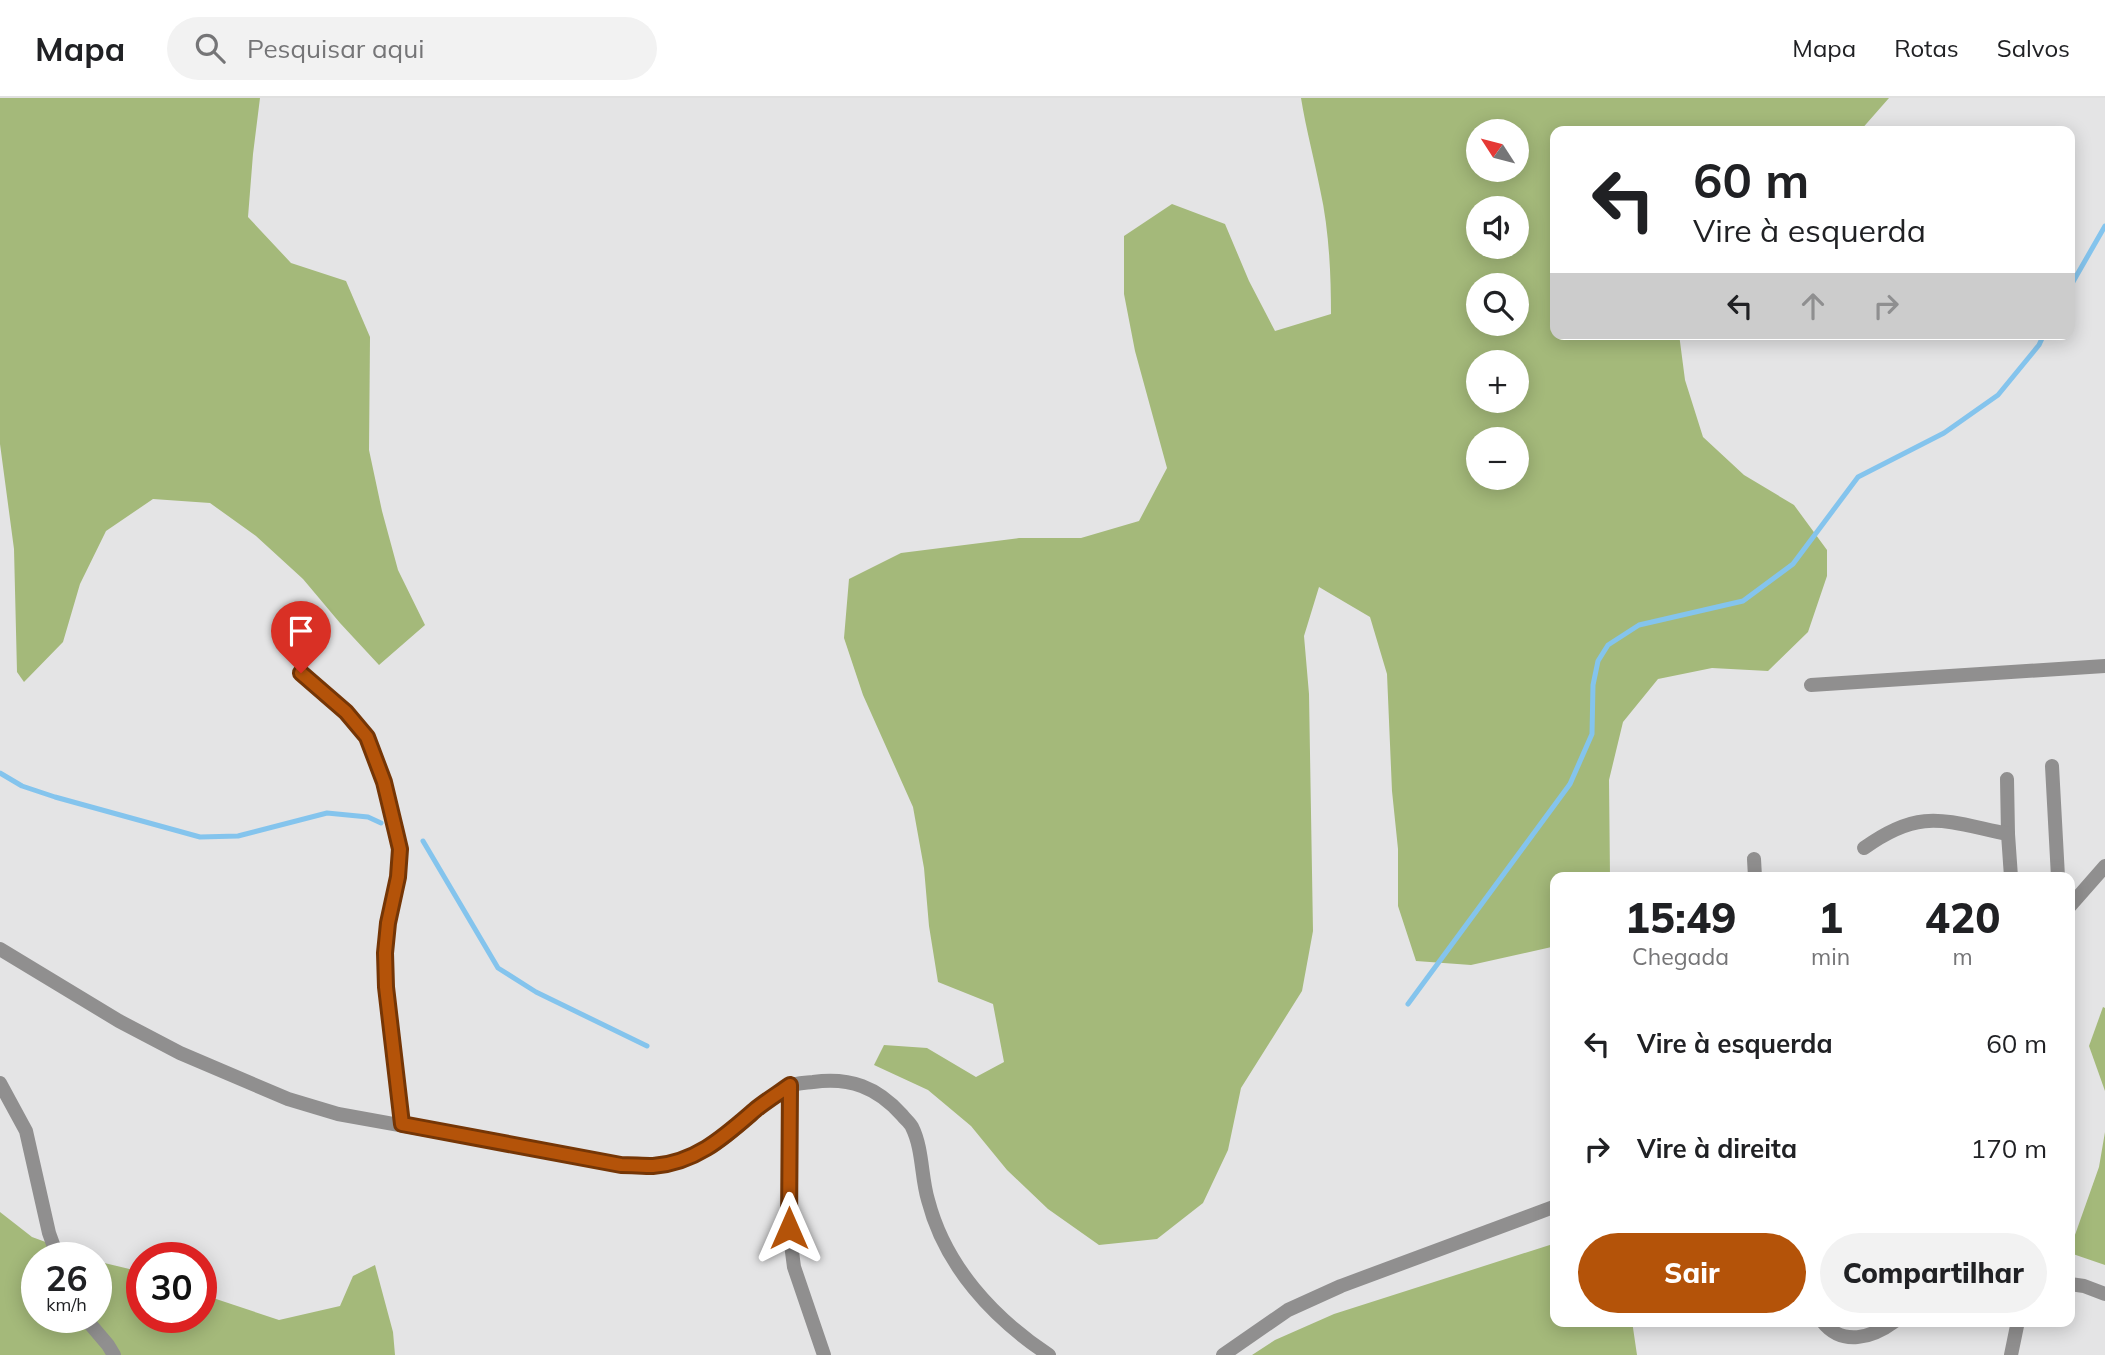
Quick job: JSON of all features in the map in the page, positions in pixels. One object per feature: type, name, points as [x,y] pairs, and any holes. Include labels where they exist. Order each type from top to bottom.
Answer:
[{"type":"street","points":[[1811,685],[2105,666]]},
{"type":"street","points":[[301,673],[346,712],[367,737],[384,782],[400,849],[385,953],[386,987],[402,1124]]},
{"type":"street","points":[[2052,766],[2058,872]]},
{"type":"street","points":[[2007,779],[2011,872]]},
{"type":"street","points":[[1864,848],[1884,834],[1908,823],[1926,820],[1943,820],[2008,834]]},
{"type":"street","points":[[1754,859],[1755,872]]},
{"type":"street","points":[[2075,900],[2105,866]]},
{"type":"street","points":[[0,949],[119,1021],[180,1053],[288,1100],[338,1114],[621,1165],[654,1166],[682,1160],[706,1150],[790,1085],[820,1081],[852,1082],[875,1091],[891,1102],[912,1127],[920,1154],[927,1199],[938,1231],[961,1271],[989,1307],[1028,1342],[1049,1355]]},
{"type":"street","points":[[0,1083],[26,1131],[52,1242]]},
{"type":"street","points":[[790,1085],[789,1228],[794,1267],[824,1355]]},
{"type":"street","points":[[1223,1355],[1288,1310],[1341,1286],[1550,1208]]},
{"type":"street","points":[[2075,1285],[2105,1294]]},
{"type":"street","points":[[1826,1327],[1837,1336],[1849,1338],[1870,1335],[1884,1327]]},
{"type":"street","points":[[2011,1355],[2017,1327]]},
{"type":"street","points":[[98,1333],[114,1355]]},
{"type":"green space","points":[[0,98],[260,98],[248,217],[291,263],[346,281],[370,337],[369,450],[398,570],[425,625],[379,665],[303,579],[256,536],[210,503],[153,499],[106,531],[80,584],[63,642],[24,682],[17,672],[14,549],[0,444]]},
{"type":"green space","points":[[1301,98],[1889,98],[1864,126],[1550,126],[1550,340],[1680,340],[1685,380],[1703,437],[1744,475],[1794,505],[1827,550],[1827,576],[1808,632],[1768,671],[1712,668],[1658,679],[1623,722],[1609,780],[1610,872],[1550,872],[1550,947],[1471,965],[1416,961],[1398,906],[1398,849],[1392,791],[1387,674],[1370,617],[1319,587],[1304,636],[1309,694],[1313,931],[1302,991],[1241,1088],[1228,1150],[1203,1203],[1157,1239],[1099,1245],[1048,1209],[1007,1170],[971,1126],[928,1090],[874,1065],[884,1045],[927,1048],[976,1077],[1004,1062],[993,1004],[938,982],[929,926],[924,868],[913,807],[863,695],[844,638],[849,579],[901,553],[1019,538],[1081,538],[1139,521],[1167,468],[1135,351],[1124,294],[1124,236],[1172,204],[1225,224],[1249,281],[1275,331],[1331,314],[1326,220]]},
{"type":"green space","points":[[2103,1007],[2105,1008],[2105,1091],[2089,1046]]},
{"type":"green space","points":[[2105,1132],[2105,1265],[2075,1255],[2075,1235],[2099,1167]]},
{"type":"green space","points":[[0,1212],[32,1237],[46,1242],[21,1242],[21,1333],[112,1333],[112,1265],[126,1268],[126,1333],[217,1333],[217,1299],[279,1320],[340,1306],[353,1276],[375,1265],[393,1332],[395,1355],[0,1355]]},
{"type":"green space","points":[[1550,1245],[1550,1327],[1633,1327],[1637,1355],[1252,1355],[1275,1340],[1334,1314]]},
{"type":"waterway","points":[[2075,278],[2105,226]]},
{"type":"waterway","points":[[1408,1004],[1570,784],[1592,734],[1593,685],[1598,661],[1608,645],[1639,625],[1743,601],[1793,564],[1858,477],[1944,433],[1998,395],[2041,340]]},
{"type":"waterway","points":[[0,773],[22,786],[55,797],[200,837],[238,836],[327,813],[368,817],[381,823]]},
{"type":"waterway","points":[[423,841],[498,968],[536,992],[647,1046]]},
{"type":"route","points":[[301,673],[346,712],[367,737],[379,764],[400,849],[385,953],[386,987],[402,1124],[621,1165],[654,1166],[682,1160],[706,1150],[790,1085],[789,1228]]}]
